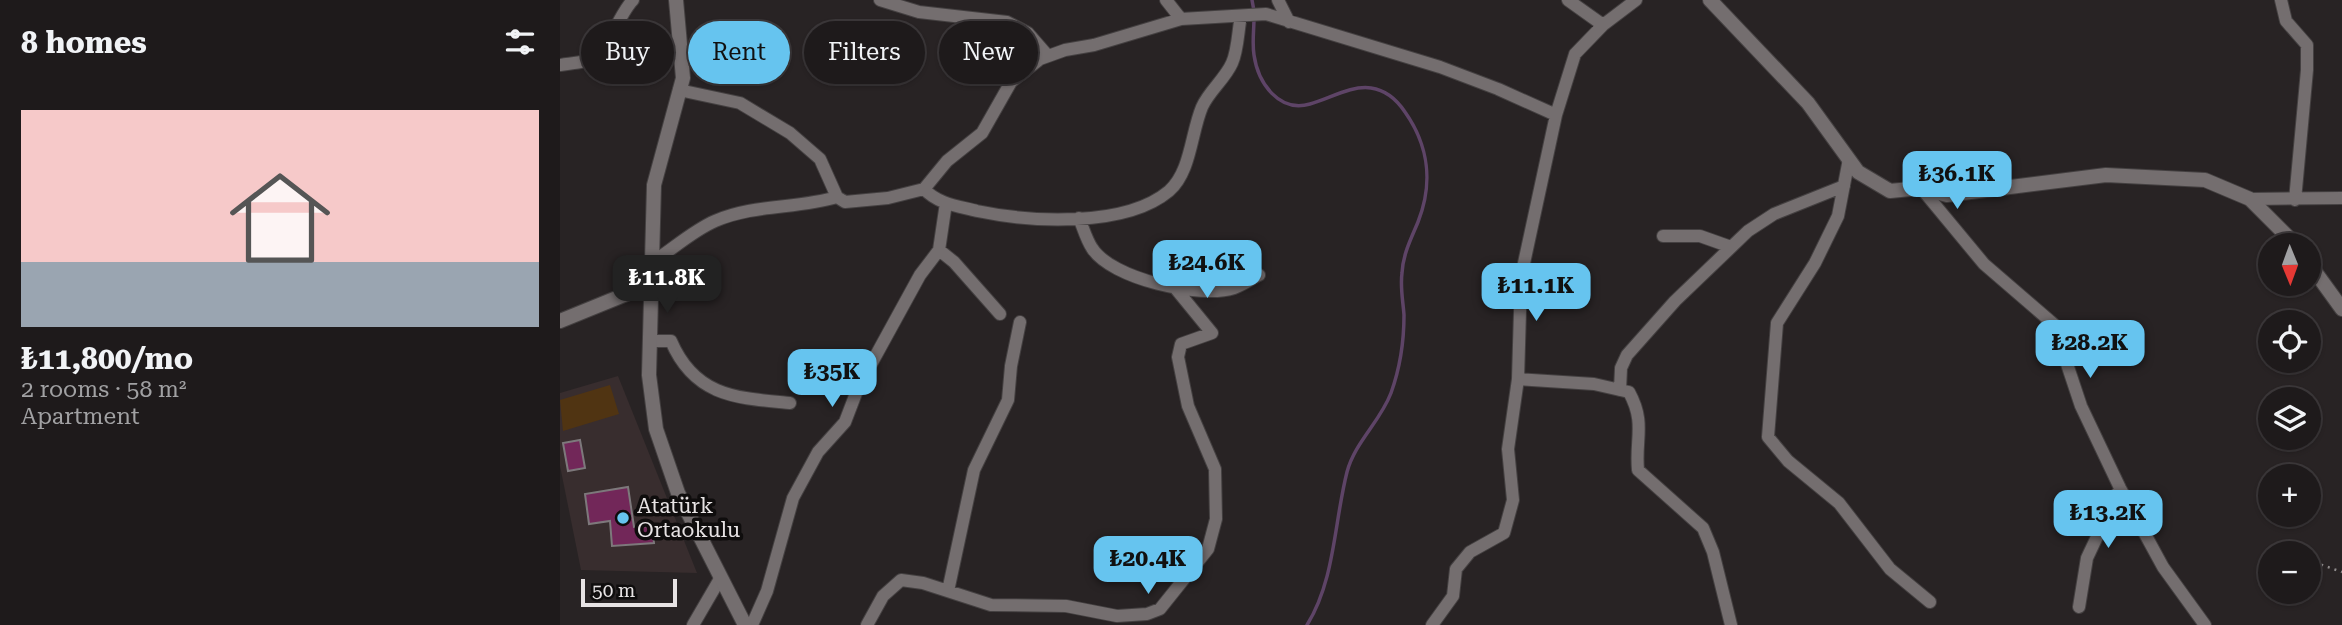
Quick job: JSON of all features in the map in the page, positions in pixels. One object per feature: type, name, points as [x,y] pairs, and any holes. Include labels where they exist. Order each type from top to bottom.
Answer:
[{"type":"street","points":[[560,65],[598,56],[605,48],[624,9],[633,0]]},
{"type":"street","points":[[676,0],[683,78],[654,185],[649,374],[656,429],[678,493],[745,625]]},
{"type":"street","points":[[880,0],[919,12],[1007,22],[1028,33],[1048,56]]},
{"type":"street","points":[[1166,0],[1181,19]]},
{"type":"street","points":[[1278,0],[1289,22]]},
{"type":"street","points":[[1568,0],[1603,25]]},
{"type":"street","points":[[1432,625],[1453,596],[1456,569],[1470,552],[1504,533],[1513,500],[1508,449],[1518,379],[1521,277],[1556,116],[1575,54],[1603,25],[1636,0]]},
{"type":"street","points":[[1710,0],[1808,103],[1858,172],[1890,191],[1921,188],[1947,195],[2106,175],[2205,180],[2250,199],[2342,198]]},
{"type":"street","points":[[2281,0],[2286,21],[2306,45],[2307,71],[2295,200]]},
{"type":"street","points":[[679,90],[740,103],[790,133],[820,159],[837,197],[845,202],[861,202],[924,189],[947,161],[982,132],[1012,82],[1040,59],[1181,19],[1266,14],[1440,67],[1498,89],[1556,116]]},
{"type":"street","points":[[924,189],[933,199],[946,203],[1027,220],[1079,218],[1143,207],[1170,190],[1180,176],[1203,104],[1232,63],[1245,16]]},
{"type":"street","points":[[1849,159],[1838,216],[1815,263],[1777,323],[1768,437],[1788,461],[1839,503],[1890,569],[1930,602]]},
{"type":"street","points":[[1620,390],[1621,368],[1627,355],[1675,301],[1748,231],[1774,214],[1844,186]]},
{"type":"street","points":[[1921,188],[1984,264],[2064,332],[2066,361],[2081,406],[2120,488],[2162,567],[2205,625]]},
{"type":"street","points":[[651,263],[714,222],[741,213],[820,202],[837,197]]},
{"type":"street","points":[[2250,199],[2284,233]]},
{"type":"street","points":[[752,625],[766,591],[793,498],[818,452],[845,422],[858,388],[919,275],[939,250],[946,203]]},
{"type":"street","points":[[1079,218],[1092,249],[1106,261],[1154,284],[1203,292],[1234,288],[1259,275]]},
{"type":"street","points":[[1663,236],[1700,236],[1731,247]]},
{"type":"street","points":[[939,250],[954,262],[1000,314]]},
{"type":"street","points":[[2321,280],[2342,309]]},
{"type":"street","points":[[560,321],[651,284]]},
{"type":"street","points":[[867,625],[883,596],[901,580],[948,591],[990,605],[1066,606],[1117,616],[1147,614],[1160,609],[1168,602],[1185,575],[1199,561],[1213,535],[1217,482],[1215,469],[1188,406],[1178,356],[1181,344],[1212,333],[1176,289]]},
{"type":"street","points":[[948,591],[974,471],[1008,400],[1011,366],[1020,322]]},
{"type":"street","points":[[650,341],[671,341],[679,359],[691,374],[708,387],[741,398],[790,403]]},
{"type":"street","points":[[1518,379],[1594,384],[1629,392],[1638,409],[1640,440],[1636,454],[1637,470],[1703,527],[1713,552],[1731,625]]},
{"type":"street","points":[[2079,607],[2087,558],[2120,488]]},
{"type":"street","points":[[693,625],[720,577]]},
{"type":"path","points":[[2321,564],[2342,572]]},
{"type":"shaded area","name":"Atatürk Ortaokulu","points":[[618,376],[697,573],[581,570],[560,466],[560,393]]},
{"type":"shaded area","points":[[610,385],[619,414],[563,431],[560,400]]},
{"type":"building","points":[[580,440],[585,468],[568,471],[563,443]]},
{"type":"building","points":[[628,487],[634,527],[652,526],[654,543],[612,546],[610,521],[589,524],[585,494]]},
{"type":"waterway","points":[[1252,0],[1254,11]]},
{"type":"waterway","points":[[1254,18],[1253,46],[1256,66],[1265,85],[1280,100],[1299,106],[1356,89],[1371,88],[1381,91],[1398,103],[1413,125],[1424,152],[1426,166],[1423,208],[1403,266],[1401,284],[1404,325],[1397,374],[1381,413],[1362,441],[1347,472],[1329,570],[1307,625]]},
{"type":"place","name":"Atatürk Ortaokulu","points":[[623,518]]}]
